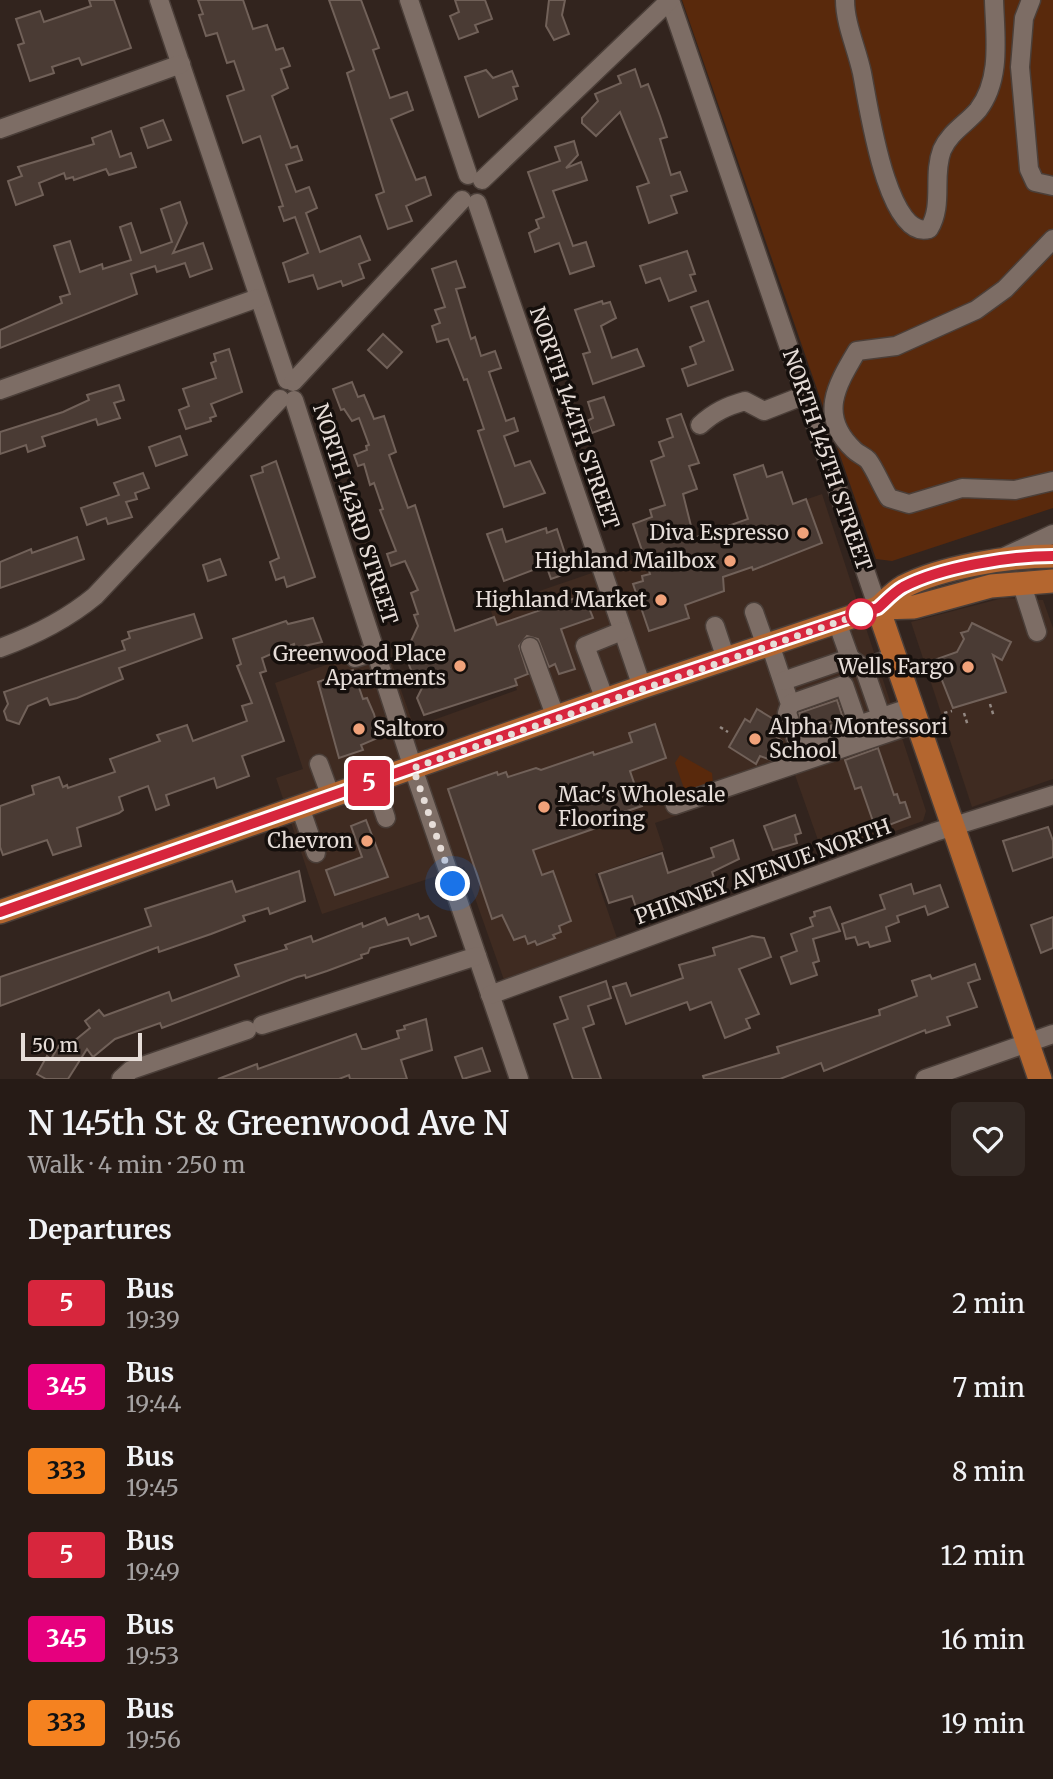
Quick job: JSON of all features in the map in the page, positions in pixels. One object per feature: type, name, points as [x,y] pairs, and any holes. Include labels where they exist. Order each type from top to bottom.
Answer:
[{"type":"main road","points":[[878,608],[902,587],[949,571],[998,560],[1053,556]]},
{"type":"main road","points":[[0,912],[642,687],[878,608],[914,607],[976,589],[1021,582],[1053,581]]},
{"type":"main road","name":"NORTH 145TH STREET","points":[[878,608],[1040,1079]]},
{"type":"street","points":[[159,0],[258,299],[290,381]]},
{"type":"street","points":[[0,648],[30,638],[70,617],[95,596],[287,399],[277,389],[290,381],[470,201],[485,193],[475,178],[409,0]]},
{"type":"street","points":[[470,201],[458,185],[475,178],[670,0]]},
{"type":"street","name":"NORTH 145TH STREET","points":[[670,0],[805,395],[852,559],[878,608]]},
{"type":"street","points":[[845,0],[845,11],[879,159],[896,205],[912,228],[920,231],[929,229],[936,219],[936,176],[942,151],[951,135],[977,111],[993,82],[994,0]]},
{"type":"street","points":[[1031,0],[1024,18],[1020,67],[1029,169],[1035,182],[1053,186]]},
{"type":"street","points":[[0,129],[181,64]]},
{"type":"street","name":"NORTH 144TH STREET","points":[[470,201],[642,687]]},
{"type":"street","points":[[1053,239],[1005,289],[976,310],[896,346],[857,351],[835,392],[832,410],[837,428],[853,450],[868,460],[875,478],[889,498],[909,504],[962,488],[1015,490],[1053,481]]},
{"type":"street","points":[[0,390],[258,299]]},
{"type":"street","points":[[700,425],[712,413],[745,401],[764,411],[805,395]]},
{"type":"street","name":"NORTH 143RD STREET","points":[[287,399],[413,768],[432,842],[477,956],[519,1079]]},
{"type":"street","points":[[998,560],[1053,534]]},
{"type":"street","points":[[1021,582],[1037,632]]},
{"type":"street","points":[[754,612],[783,681],[790,704],[788,713],[799,745],[881,717],[914,715]]},
{"type":"street","points":[[837,622],[850,663],[881,717]]},
{"type":"street","points":[[715,626],[726,659]]},
{"type":"street","points":[[605,700],[586,646],[622,631]]},
{"type":"street","points":[[530,647],[556,718]]},
{"type":"street","points":[[355,658],[375,652]]},
{"type":"street","points":[[783,681],[850,663],[894,657]]},
{"type":"street","points":[[850,663],[844,685],[858,725]]},
{"type":"street","points":[[790,704],[844,685]]},
{"type":"street","points":[[675,805],[914,715]]},
{"type":"street","points":[[319,764],[331,797]]},
{"type":"street","points":[[374,782],[386,818]]},
{"type":"street","name":"PHINNEY AVENUE NORTH","points":[[490,995],[953,826],[1053,795]]},
{"type":"street","points":[[300,807],[316,853]]},
{"type":"street","points":[[121,1079],[131,1070],[477,956]]},
{"type":"street","points":[[925,1079],[1053,1034]]},
{"type":"path","points":[[990,704],[994,717]]},
{"type":"path","points":[[944,713],[952,711]]},
{"type":"path","points":[[964,713],[968,726]]},
{"type":"path","points":[[720,727],[728,732]]},
{"type":"shaded area","points":[[682,0],[1053,0],[1053,508],[892,561],[876,559]]},
{"type":"shaded area","points":[[822,494],[926,811],[923,821],[824,857],[795,775],[655,823],[664,850],[595,874],[618,941],[504,980],[464,867],[322,914],[276,778],[303,769],[275,683],[385,644],[414,727],[517,690],[490,608]]},
{"type":"shaded area","points":[[1003,598],[1043,600],[1053,628],[1053,779],[972,807],[911,622]]},
{"type":"shaded area","points":[[680,755],[712,773],[713,784],[686,794],[675,763]]},
{"type":"building","points":[[89,0],[114,0],[131,48],[82,65],[79,58],[52,67],[54,73],[30,81],[18,45],[24,43],[16,19],[40,11],[44,22],[91,6]]},
{"type":"building","points":[[198,0],[243,0],[253,29],[267,25],[276,50],[283,48],[290,66],[281,69],[288,88],[272,96],[291,148],[297,146],[302,160],[286,165],[296,192],[309,187],[317,208],[306,213],[320,252],[360,236],[370,260],[359,264],[364,278],[343,286],[341,281],[318,289],[313,275],[289,282],[283,263],[308,253],[295,217],[284,221],[279,207],[283,206],[260,136],[243,143],[227,96],[244,90],[234,61],[227,63],[217,33],[206,36],[199,15],[203,14]]},
{"type":"building","points":[[329,0],[361,0],[379,48],[373,50],[390,98],[407,92],[413,110],[391,119],[416,180],[425,177],[431,195],[406,206],[412,221],[388,229],[376,195],[384,192],[347,73],[354,70]]},
{"type":"building","points":[[455,0],[485,0],[492,19],[475,25],[478,32],[459,39],[450,16],[459,12]]},
{"type":"building","points":[[549,0],[565,0],[562,15],[569,34],[554,40],[546,26]]},
{"type":"building","points":[[635,69],[641,87],[648,84],[660,116],[667,137],[660,139],[671,175],[680,172],[687,191],[671,196],[677,213],[649,223],[637,187],[649,183],[620,112],[596,136],[582,123],[582,118],[598,101],[595,94],[621,83],[618,76]]},
{"type":"building","points":[[486,70],[493,78],[512,71],[518,86],[513,87],[517,99],[479,117],[465,77]]},
{"type":"building","points":[[163,120],[171,140],[148,148],[141,128]]},
{"type":"building","points":[[111,131],[120,157],[131,153],[136,167],[109,175],[106,169],[74,180],[73,177],[66,179],[64,173],[39,183],[43,195],[16,205],[8,181],[22,176],[18,167],[94,144],[92,138]]},
{"type":"building","points":[[574,141],[578,155],[566,168],[581,162],[587,180],[553,191],[573,246],[586,242],[594,266],[570,274],[559,243],[535,252],[529,233],[539,228],[536,220],[544,217],[528,172],[560,161],[555,147]]},
{"type":"building","points":[[180,202],[187,223],[173,253],[203,243],[212,269],[190,277],[185,263],[157,272],[155,266],[131,274],[137,294],[0,348],[0,330],[62,303],[60,297],[70,294],[54,246],[70,241],[80,272],[102,264],[103,269],[131,260],[120,227],[131,223],[141,253],[172,242],[161,209]]},
{"type":"building","points":[[687,251],[695,274],[690,275],[696,291],[669,301],[660,278],[646,283],[640,266]]},
{"type":"building","points":[[456,261],[465,287],[456,289],[471,339],[475,337],[481,356],[495,351],[501,368],[489,372],[506,421],[514,418],[518,431],[504,436],[515,466],[530,461],[545,493],[504,507],[478,431],[484,429],[467,379],[464,380],[448,339],[437,342],[432,326],[440,323],[435,310],[445,307],[432,269]]},
{"type":"building","points":[[602,301],[603,304],[610,302],[616,318],[601,326],[612,358],[637,349],[644,366],[593,384],[583,354],[590,352],[575,310]]},
{"type":"building","points":[[708,301],[733,370],[688,386],[682,369],[696,364],[690,347],[704,341],[691,307]]},
{"type":"building","points":[[383,334],[402,352],[387,368],[368,350]]},
{"type":"building","points":[[229,349],[242,392],[211,404],[216,416],[210,418],[211,421],[186,429],[179,410],[189,406],[183,389],[216,378],[211,363],[216,361],[214,354]]},
{"type":"building","points":[[352,382],[358,397],[364,395],[374,419],[384,416],[396,452],[389,455],[408,508],[415,505],[455,631],[494,617],[497,625],[584,595],[593,618],[561,629],[575,669],[559,674],[555,664],[549,667],[538,639],[527,636],[519,646],[528,674],[515,679],[517,685],[424,715],[417,698],[427,678],[414,678],[405,654],[418,626],[414,615],[418,614],[411,593],[418,590],[405,561],[391,566],[387,554],[396,551],[380,510],[383,509],[374,483],[370,485],[364,464],[358,466],[354,455],[367,450],[366,446],[369,445],[359,418],[352,421],[344,409],[341,410],[333,389]]},
{"type":"building","points":[[119,385],[124,400],[114,403],[120,418],[98,425],[96,419],[42,437],[45,446],[28,452],[26,445],[0,454],[0,432],[63,412],[89,400],[87,395]]},
{"type":"building","points":[[604,397],[614,425],[592,433],[587,421],[593,418],[588,402]]},
{"type":"building","points":[[681,414],[699,463],[689,466],[697,489],[683,494],[694,538],[748,519],[734,475],[763,465],[767,477],[782,472],[793,504],[806,499],[822,543],[753,570],[752,567],[723,577],[724,591],[685,605],[689,618],[649,631],[633,584],[643,581],[642,576],[650,574],[633,524],[652,517],[650,510],[665,505],[651,461],[664,456],[659,442],[673,437],[667,419]]},
{"type":"building","points":[[180,436],[187,455],[156,466],[149,447]]},
{"type":"building","points":[[276,461],[315,577],[287,587],[284,577],[276,580],[270,562],[279,558],[251,476],[263,472],[262,467]]},
{"type":"building","points":[[143,473],[149,488],[135,493],[137,499],[126,502],[132,517],[108,524],[106,518],[87,525],[81,508],[119,495],[114,483]]},
{"type":"building","points":[[546,528],[547,533],[557,529],[571,572],[551,579],[546,565],[504,581],[487,534],[502,529],[506,542]]},
{"type":"building","points":[[77,537],[84,559],[0,588],[0,562],[31,549],[32,553]]},
{"type":"building","points":[[220,559],[226,575],[208,581],[203,565]]},
{"type":"building","points":[[194,614],[202,638],[119,668],[123,679],[77,698],[50,705],[47,698],[28,706],[19,724],[7,720],[4,711],[8,704],[4,692],[125,650],[122,641],[130,638],[128,632]]},
{"type":"building","points":[[313,618],[322,642],[295,648],[294,644],[262,658],[266,671],[260,673],[284,741],[242,756],[249,776],[217,788],[214,778],[166,795],[169,805],[156,810],[148,786],[119,797],[123,810],[119,813],[77,828],[81,846],[53,855],[47,840],[3,855],[0,847],[0,806],[34,794],[32,786],[59,777],[63,787],[67,785],[68,788],[115,772],[110,759],[160,741],[157,735],[187,725],[193,741],[247,721],[242,706],[252,703],[237,666],[241,664],[233,639],[286,621],[288,624]]},
{"type":"building","name":"Wells Fargo","points":[[972,623],[1011,642],[1002,660],[993,655],[1006,692],[953,708],[934,660],[957,652],[964,639],[961,633],[968,631]]},
{"type":"building","points":[[353,670],[363,699],[367,698],[374,714],[380,737],[361,745],[363,750],[339,758],[318,682]]},
{"type":"building","points":[[837,700],[843,718],[805,729],[799,713]]},
{"type":"building","name":"Alpha Montessori School","points":[[757,709],[775,720],[769,731],[782,741],[771,760],[760,756],[756,764],[729,747],[745,719],[750,722]]},
{"type":"building","points":[[655,724],[666,758],[630,771],[642,806],[615,815],[616,821],[533,850],[542,875],[553,871],[571,921],[559,926],[561,932],[553,935],[555,938],[537,945],[535,941],[528,944],[525,936],[514,940],[502,915],[492,919],[448,789],[497,772],[498,775],[506,772],[508,777],[536,768],[541,770],[593,752],[594,755],[632,742],[629,733]]},
{"type":"building","points":[[878,748],[894,795],[897,794],[900,803],[905,802],[910,817],[876,830],[861,787],[855,789],[845,760]]},
{"type":"building","points":[[795,815],[801,833],[795,835],[797,843],[773,850],[764,826]]},
{"type":"building","points":[[366,820],[388,877],[335,895],[326,870],[362,857],[351,826]]},
{"type":"building","points":[[1048,827],[1053,841],[1053,857],[1013,871],[1003,841]]},
{"type":"building","points":[[733,840],[739,859],[712,872],[716,883],[669,897],[672,904],[639,916],[632,896],[609,903],[599,874],[662,853],[668,873],[714,857],[711,848]]},
{"type":"building","points":[[299,871],[305,901],[270,914],[268,908],[243,916],[245,921],[211,934],[159,952],[158,947],[0,1006],[0,977],[151,926],[145,909],[232,881],[236,892]]},
{"type":"building","points":[[911,884],[914,894],[940,885],[948,907],[928,915],[925,906],[897,916],[899,922],[886,927],[890,941],[870,947],[868,942],[858,945],[855,937],[846,939],[842,924],[885,909],[880,895]]},
{"type":"building","points":[[830,907],[840,931],[813,939],[819,961],[813,963],[817,975],[791,984],[781,957],[797,951],[791,934],[813,926],[810,918],[815,916],[814,912]]},
{"type":"building","points":[[418,914],[420,919],[428,916],[436,936],[411,945],[408,938],[370,948],[368,953],[361,955],[362,958],[327,971],[306,978],[305,975],[297,977],[162,1028],[160,1023],[115,1039],[93,1057],[87,1049],[68,1079],[46,1079],[37,1074],[47,1056],[51,1059],[61,1042],[68,1046],[90,1028],[85,1021],[99,1010],[104,1016],[169,992],[172,1001],[239,976],[235,965],[287,949],[285,945],[311,936],[313,942],[362,923],[363,927],[385,918],[388,925]]},
{"type":"building","points":[[1053,917],[1053,948],[1041,953],[1031,925]]},
{"type":"building","points":[[752,936],[764,938],[771,957],[739,969],[759,1014],[746,1019],[750,1028],[725,1038],[711,1002],[690,1010],[687,1002],[626,1024],[613,987],[626,983],[631,996],[683,978],[679,965],[715,955],[713,948]]},
{"type":"building","points":[[975,964],[980,979],[968,983],[977,1007],[947,1017],[950,1025],[926,1033],[925,1030],[824,1071],[821,1063],[780,1079],[704,1079],[703,1076],[779,1053],[777,1047],[880,1015],[879,1010],[917,996],[912,981],[930,975],[932,979]]},
{"type":"building","points":[[606,981],[611,998],[588,1006],[594,1024],[583,1028],[601,1079],[573,1079],[554,1024],[568,1019],[560,997]]},
{"type":"building","points":[[426,1019],[432,1050],[401,1060],[407,1079],[350,1079],[349,1075],[339,1079],[218,1079],[257,1064],[258,1069],[356,1034],[362,1049],[366,1049],[399,1038],[397,1031],[405,1029],[404,1026]]},
{"type":"building","points":[[482,1048],[490,1071],[463,1079],[455,1057]]},
{"type":"bus line","name":"5","points":[[0,912],[642,687],[878,608],[902,587],[949,571],[998,560],[1053,556]]},
{"type":"place","name":"Diva Espresso","points":[[803,533]]},
{"type":"place","name":"Highland Mailbox","points":[[730,561]]},
{"type":"place","name":"Highland Market","points":[[661,600]]},
{"type":"place","name":"Greenwood Place Apartments","points":[[460,666]]},
{"type":"place","name":"Wells Fargo","points":[[968,667]]},
{"type":"place","name":"Saltoro","points":[[359,729]]},
{"type":"place","name":"Alpha Montessori School","points":[[755,739]]},
{"type":"place","name":"Mac's Wholesale Flooring","points":[[544,807]]},
{"type":"place","name":"Chevron","points":[[367,841]]},
{"type":"route","points":[[453,884],[413,768],[642,687],[861,614]]}]
